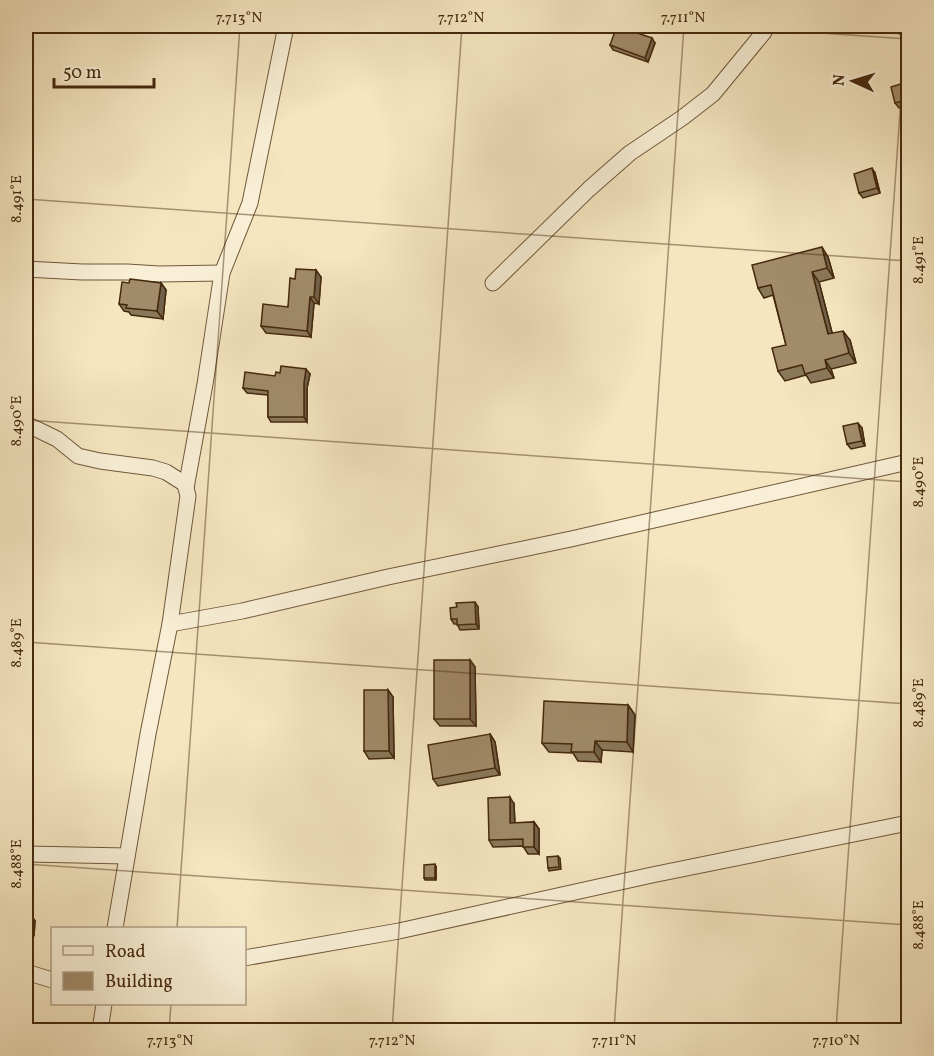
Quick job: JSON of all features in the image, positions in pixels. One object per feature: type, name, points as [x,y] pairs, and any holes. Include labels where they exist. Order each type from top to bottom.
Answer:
[{"type":"street","points":[[186,488],[206,384],[222,273],[249,203],[286,26]]},
{"type":"street","points":[[493,283],[630,153],[713,94],[764,32],[766,26]]},
{"type":"street","points":[[26,269],[159,274],[222,273]]},
{"type":"street","points":[[26,424],[57,439],[78,456],[166,472],[184,484],[188,496],[170,624],[148,734],[115,927]]},
{"type":"street","points":[[170,624],[242,611],[388,577],[571,539],[909,462]]},
{"type":"street","points":[[246,958],[399,931],[652,875],[909,823]]},
{"type":"street","points":[[26,854],[127,856]]},
{"type":"street","points":[[26,972],[51,980]]},
{"type":"street","points":[[100,1030],[104,1005]]},
{"type":"building","points":[[617,26],[652,38],[645,58],[610,45]]},
{"type":"building","points":[[904,83],[909,99],[895,103],[891,87]]},
{"type":"building","points":[[872,168],[877,188],[859,193],[854,174]]},
{"type":"building","points":[[822,247],[827,268],[812,272],[828,334],[843,331],[849,353],[825,360],[827,368],[805,374],[802,365],[778,371],[772,348],[786,345],[771,285],[758,288],[752,265]]},
{"type":"building","points":[[296,269],[316,270],[314,297],[310,297],[307,331],[261,326],[263,304],[288,307],[290,278],[295,279]]},
{"type":"building","points":[[130,279],[161,283],[157,311],[126,308],[127,305],[119,304],[122,282],[129,283]]},
{"type":"building","points":[[281,366],[306,369],[304,417],[268,417],[268,391],[243,388],[245,372],[275,376],[276,372],[280,373]]},
{"type":"building","points":[[858,423],[862,441],[847,444],[843,426]]},
{"type":"building","points":[[475,602],[476,624],[457,625],[457,619],[451,619],[450,608],[457,607],[456,603]]},
{"type":"building","points":[[434,660],[470,660],[470,719],[434,719]]},
{"type":"building","points":[[364,690],[388,690],[389,751],[364,751]]},
{"type":"building","points":[[544,701],[628,705],[627,742],[595,741],[594,752],[571,752],[572,744],[542,743]]},
{"type":"building","points":[[490,734],[495,768],[433,779],[428,745]]},
{"type":"building","points":[[510,797],[510,823],[534,822],[534,847],[523,847],[523,839],[489,840],[488,798]]},
{"type":"building","points":[[558,856],[559,867],[548,868],[547,857]]},
{"type":"building","points":[[435,864],[435,878],[424,878],[424,865]]},
{"type":"building","points":[[26,915],[32,916],[30,930],[26,929]]}]
